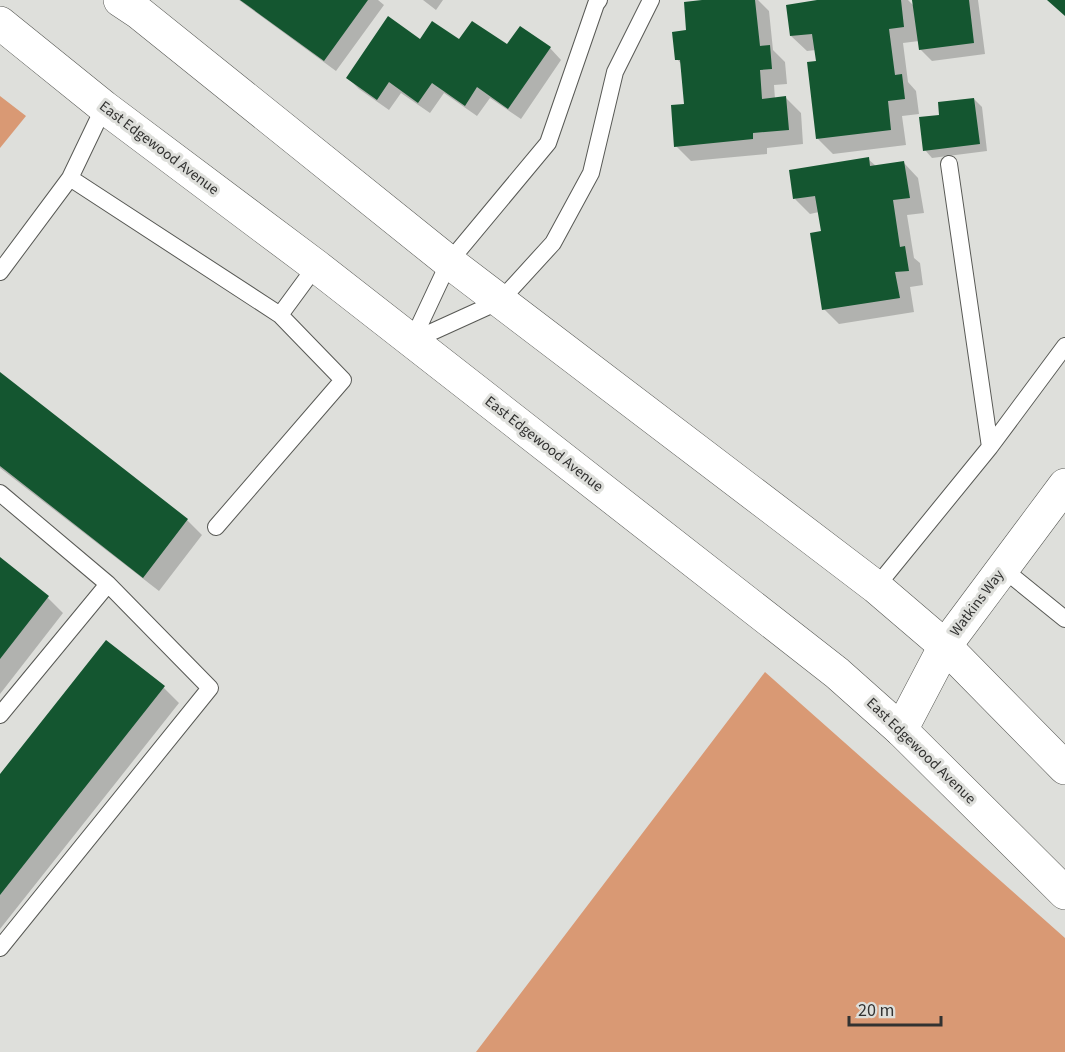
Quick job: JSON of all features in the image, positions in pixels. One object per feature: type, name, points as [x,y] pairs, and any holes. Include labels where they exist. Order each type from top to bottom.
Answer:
[{"type":"main road","points":[[135,4],[449,262],[876,587],[945,646],[1065,768]]},
{"type":"main road","name":"East Edgewood Avenue","points":[[0,23],[104,107],[316,266],[837,673],[902,730],[1065,893]]},
{"type":"main road","name":"Watkins Way","points":[[902,730],[945,646],[1065,485]]},
{"type":"lane","points":[[412,341],[449,262],[548,142],[599,0]]},
{"type":"lane","points":[[412,341],[500,301],[553,243],[591,173],[615,72],[651,0]]},
{"type":"lane","points":[[0,272],[70,178],[104,107]]},
{"type":"lane","points":[[949,164],[990,447]]},
{"type":"lane","points":[[70,178],[280,315],[343,380],[216,527]]},
{"type":"lane","points":[[280,315],[316,266]]},
{"type":"lane","points":[[876,587],[990,447],[1065,346]]},
{"type":"lane","points":[[0,493],[108,584],[210,688],[0,948]]},
{"type":"lane","points":[[1002,568],[1063,613]]},
{"type":"lane","points":[[0,715],[108,584]]},
{"type":"shaded area","points":[[0,96],[26,116],[0,148]]},
{"type":"shaded area","points":[[765,672],[1065,938],[1065,1052],[476,1052]]},
{"type":"building","points":[[240,0],[368,0],[324,61]]},
{"type":"building","points":[[755,0],[760,46],[770,45],[772,69],[760,70],[762,99],[786,96],[789,130],[753,133],[753,139],[674,147],[671,105],[684,104],[680,60],[675,60],[672,32],[686,30],[684,2]]},
{"type":"building","points":[[817,0],[901,0],[904,27],[889,29],[895,75],[902,74],[905,99],[888,101],[891,130],[816,139],[807,62],[816,61],[812,34],[790,36],[786,5]]},
{"type":"building","points":[[912,0],[969,0],[974,43],[919,50]]},
{"type":"building","points":[[1047,0],[1065,0],[1065,16]]},
{"type":"building","points":[[388,16],[420,39],[432,21],[459,39],[472,21],[507,44],[520,26],[551,47],[508,109],[477,87],[465,106],[432,83],[418,103],[389,82],[377,100],[346,78]]},
{"type":"building","points":[[974,98],[980,144],[923,151],[919,117],[939,115],[938,102]]},
{"type":"building","points":[[869,157],[870,166],[904,161],[910,198],[893,200],[900,247],[905,246],[909,271],[895,272],[900,298],[822,310],[810,233],[821,231],[815,196],[793,199],[789,170]]},
{"type":"building","points":[[0,372],[188,519],[143,578],[0,466]]},
{"type":"building","points":[[0,557],[49,596],[0,659]]},
{"type":"building","points":[[106,640],[165,686],[0,895],[0,774]]}]
